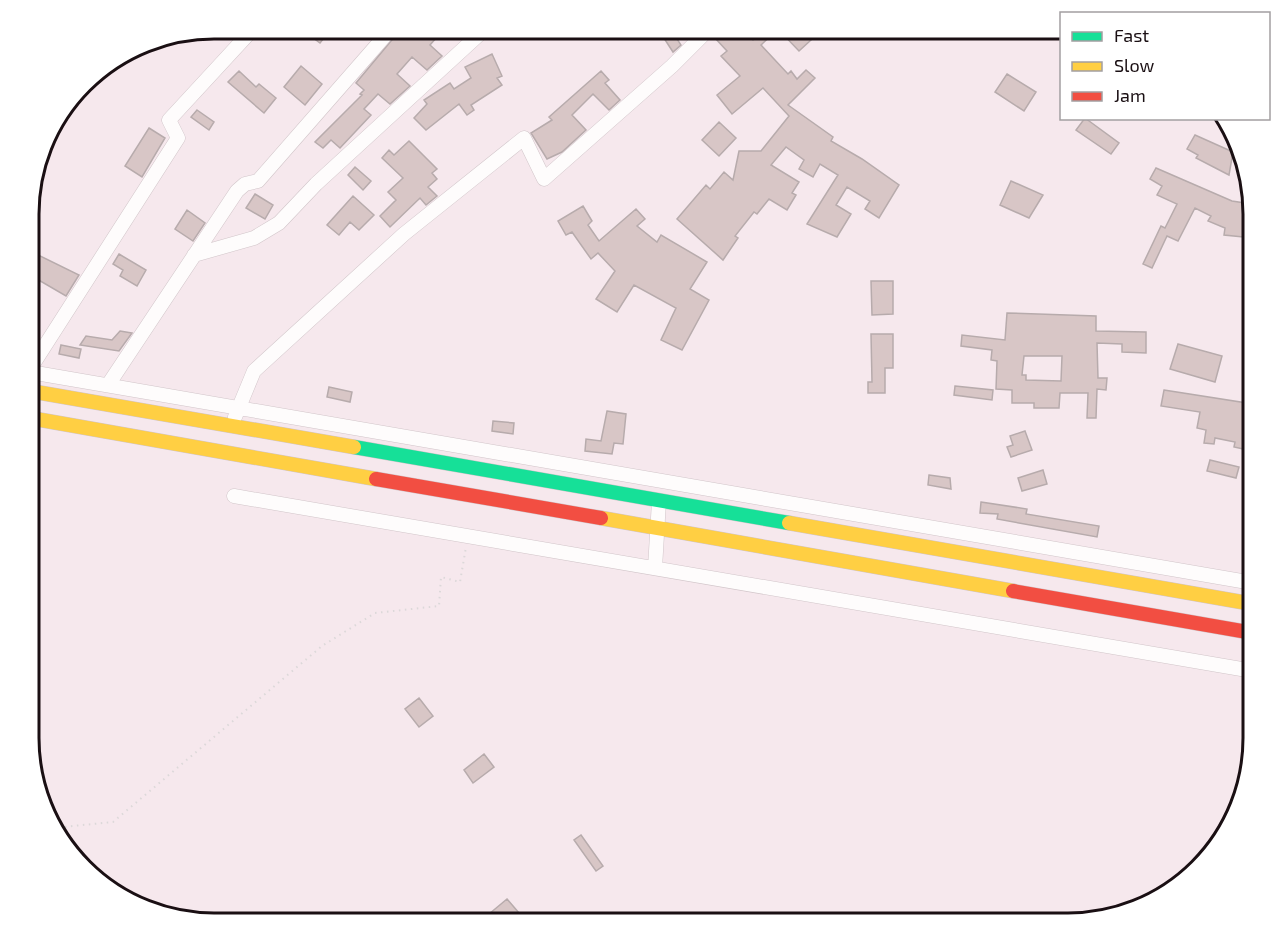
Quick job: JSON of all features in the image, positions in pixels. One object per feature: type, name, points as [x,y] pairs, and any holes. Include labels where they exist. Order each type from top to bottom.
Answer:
[{"type":"main road","points":[[39,392],[1243,602]]},
{"type":"main road","points":[[72,425],[78,399]]},
{"type":"main road","points":[[39,420],[1243,631]]},
{"type":"street","points":[[39,356],[178,138],[169,120],[242,39]]},
{"type":"street","points":[[108,385],[240,186],[258,181],[382,39]]},
{"type":"street","points":[[194,255],[254,238],[279,223],[316,184],[474,39]]},
{"type":"street","points":[[233,427],[237,408],[254,371],[404,234],[524,138],[544,179],[672,66],[699,39]]},
{"type":"street","points":[[39,372],[1243,581]]},
{"type":"street","points":[[234,496],[1243,669]]},
{"type":"street","points":[[655,568],[659,501]]},
{"type":"path","points":[[63,827],[113,822],[322,646],[375,613],[439,606],[441,578],[460,582],[467,535]]},
{"type":"building","points":[[393,39],[435,39],[430,45],[442,56],[427,70],[412,57],[397,74],[410,86],[390,104],[378,94],[364,109],[371,115],[340,148],[331,140],[323,148],[315,142],[362,95],[360,94],[364,90],[356,83]]},
{"type":"building","points":[[665,39],[677,39],[681,45],[673,52]]},
{"type":"building","points":[[716,39],[767,39],[761,45],[788,74],[791,71],[797,79],[806,70],[815,78],[788,105],[833,137],[831,141],[899,185],[879,218],[865,209],[870,201],[847,187],[836,205],[851,214],[837,237],[807,224],[838,175],[820,164],[813,177],[799,169],[804,160],[786,147],[771,165],[799,182],[792,193],[796,195],[787,210],[769,199],[757,214],[754,212],[735,236],[738,238],[723,260],[677,219],[706,185],[710,189],[724,172],[733,180],[739,151],[761,151],[789,116],[763,88],[732,114],[717,95],[740,76],[721,56],[727,51]]},
{"type":"building","points":[[788,39],[812,39],[799,51]]},
{"type":"building","points":[[492,54],[502,76],[497,78],[502,85],[471,105],[474,110],[467,115],[459,104],[426,130],[414,118],[427,104],[424,100],[450,83],[454,89],[471,78],[465,67]]},
{"type":"building","points":[[301,66],[322,84],[305,105],[284,87]]},
{"type":"building","points":[[239,71],[256,87],[259,84],[276,98],[264,113],[228,82]]},
{"type":"building","points":[[601,71],[609,80],[605,83],[620,100],[609,110],[593,94],[572,115],[586,130],[562,152],[547,159],[531,133],[552,120],[549,117]]},
{"type":"building","points":[[1007,74],[1036,92],[1024,111],[995,92]]},
{"type":"building","points":[[197,110],[214,122],[209,130],[191,117]]},
{"type":"building","points":[[1084,120],[1088,120],[1119,143],[1111,154],[1076,130]]},
{"type":"building","points":[[719,122],[736,138],[719,156],[702,140]]},
{"type":"building","points":[[149,128],[165,138],[142,177],[125,166]]},
{"type":"building","points":[[1195,135],[1231,151],[1229,175],[1196,158],[1198,155],[1187,149]]},
{"type":"building","points":[[409,141],[437,169],[432,173],[437,179],[428,187],[437,196],[426,205],[420,198],[390,227],[380,216],[396,200],[388,192],[403,178],[382,158],[389,150],[394,155]]},
{"type":"building","points":[[355,167],[371,181],[363,190],[348,175]]},
{"type":"building","points":[[1156,168],[1232,201],[1243,203],[1243,237],[1224,235],[1225,228],[1208,221],[1211,216],[1195,208],[1178,241],[1167,236],[1152,268],[1143,264],[1161,226],[1165,228],[1177,204],[1157,195],[1162,186],[1150,179]]},
{"type":"building","points":[[1011,181],[1043,195],[1029,218],[1000,205]]},
{"type":"building","points":[[255,194],[273,205],[265,219],[246,208]]},
{"type":"building","points":[[353,196],[374,215],[359,230],[350,222],[339,235],[327,225]]},
{"type":"building","points":[[583,206],[592,221],[588,225],[599,241],[636,209],[645,219],[637,226],[657,242],[661,235],[707,262],[690,289],[709,300],[682,350],[661,340],[676,308],[634,285],[617,312],[596,299],[615,271],[598,253],[591,259],[572,232],[566,235],[558,221]]},
{"type":"building","points":[[187,210],[205,223],[193,241],[175,229]]},
{"type":"building","points":[[119,254],[146,270],[137,286],[120,276],[123,270],[113,264]]},
{"type":"building","points":[[39,255],[79,275],[66,296],[39,280]]},
{"type":"building","points":[[871,281],[893,281],[893,314],[872,315]]},
{"type":"building","points":[[1007,313],[1096,316],[1096,331],[1146,332],[1146,353],[1122,352],[1122,344],[1097,343],[1098,378],[1107,378],[1106,390],[1097,389],[1096,418],[1087,418],[1088,393],[1060,393],[1059,408],[1034,408],[1034,403],[1012,403],[1012,390],[996,389],[997,361],[991,360],[992,350],[961,346],[962,335],[1005,340]],"holes":[[[1024,356],[1062,356],[1061,381],[1026,380],[1026,375],[1022,375]]]},
{"type":"building","points":[[120,331],[132,333],[119,351],[80,345],[86,336],[112,340]]},
{"type":"building","points":[[871,334],[893,334],[893,368],[885,368],[885,393],[868,393],[868,382],[872,382]]},
{"type":"building","points":[[1178,344],[1222,356],[1215,382],[1170,369]]},
{"type":"building","points":[[61,345],[81,349],[79,358],[59,354]]},
{"type":"building","points":[[955,386],[993,390],[992,400],[954,395]]},
{"type":"building","points":[[329,387],[352,392],[350,402],[327,397]]},
{"type":"building","points":[[1164,390],[1243,402],[1243,449],[1234,447],[1235,442],[1215,438],[1214,444],[1204,443],[1206,430],[1197,428],[1200,412],[1161,406]]},
{"type":"building","points":[[607,411],[626,414],[623,444],[614,443],[612,454],[585,451],[586,439],[601,441]]},
{"type":"building","points":[[493,421],[514,423],[513,434],[492,431]]},
{"type":"building","points":[[1025,431],[1032,450],[1011,457],[1007,447],[1013,445],[1010,436]]},
{"type":"building","points":[[1210,460],[1239,467],[1236,478],[1207,471]]},
{"type":"building","points":[[1043,470],[1047,484],[1022,491],[1018,478]]},
{"type":"building","points":[[929,475],[950,478],[951,489],[928,485]]},
{"type":"building","points":[[981,502],[1027,509],[1026,514],[1099,526],[1097,537],[997,519],[998,514],[980,513]]},
{"type":"building","points":[[419,698],[433,716],[419,727],[405,709]]},
{"type":"building","points":[[484,754],[494,767],[473,783],[464,770]]},
{"type":"building","points":[[581,835],[603,866],[596,871],[574,840]]},
{"type":"building","points":[[507,899],[519,913],[490,913]]},
{"type":"traffic: fast","points":[[354,447],[789,523]]},
{"type":"traffic: slow","points":[[39,393],[354,447]]},
{"type":"traffic: slow","points":[[39,420],[376,479]]},
{"type":"traffic: slow","points":[[601,518],[1013,591]]},
{"type":"traffic: slow","points":[[789,523],[1243,602]]},
{"type":"traffic: jam","points":[[376,479],[601,518]]},
{"type":"traffic: jam","points":[[1013,591],[1243,631]]}]
